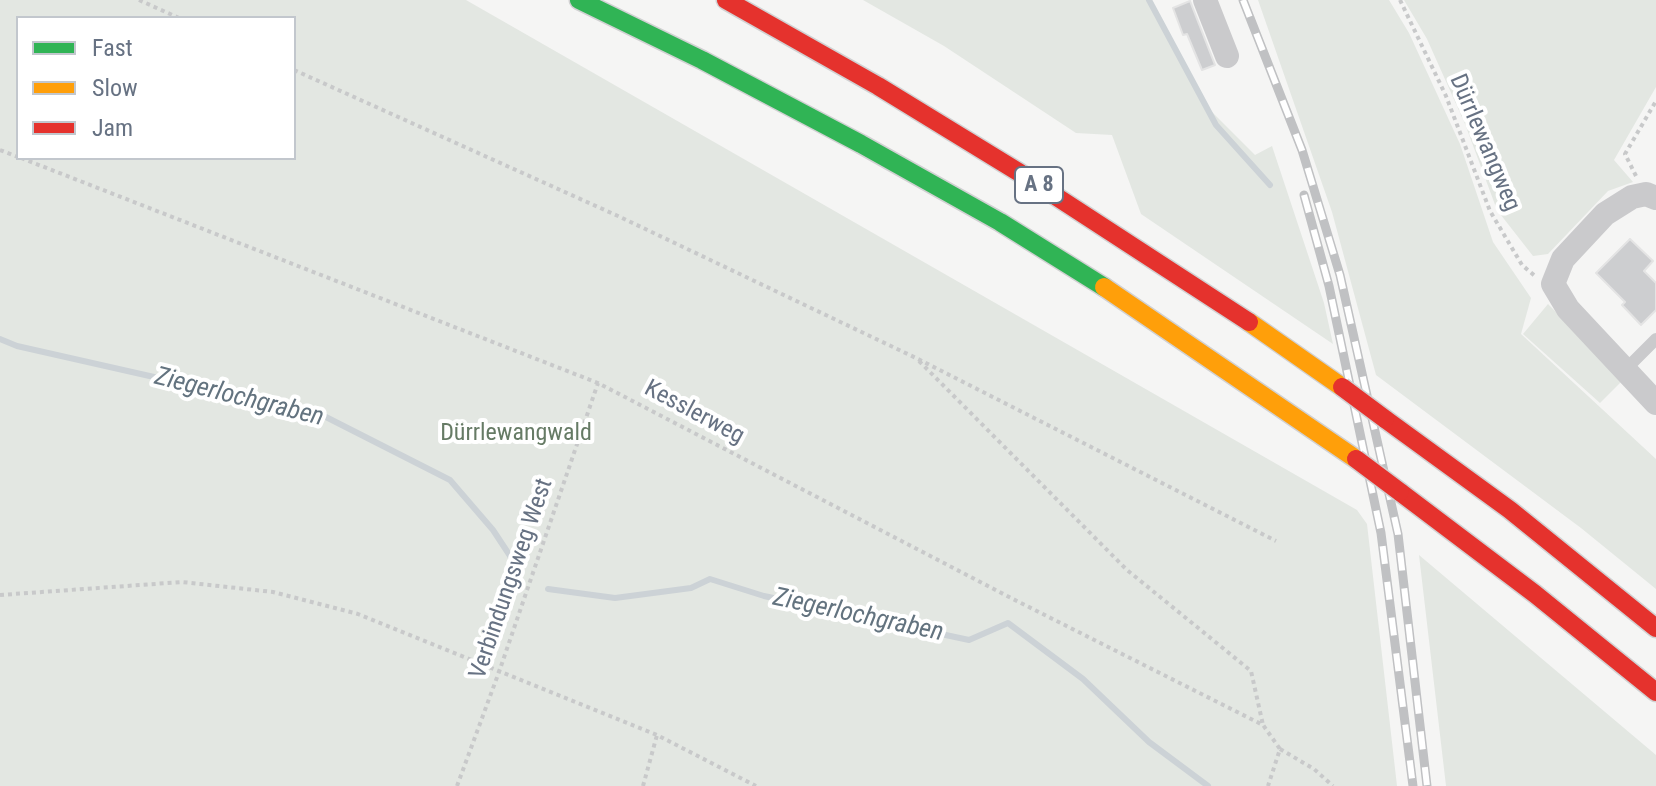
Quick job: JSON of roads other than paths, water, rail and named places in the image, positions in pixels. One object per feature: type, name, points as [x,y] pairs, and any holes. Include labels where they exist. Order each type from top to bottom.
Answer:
[{"type":"highway","name":"A 8","points":[[579,0],[848,137],[1000,222],[1100,284],[1356,459],[1535,594],[1656,692]]},
{"type":"highway","name":"A 8","points":[[726,0],[878,86],[1189,281],[1342,387],[1510,510],[1656,628]]},
{"type":"street","points":[[1205,0],[1227,56]]},
{"type":"street","points":[[1651,196],[1619,203],[1605,214],[1563,259],[1553,284],[1568,309],[1656,403]]},
{"type":"lane","points":[[1625,370],[1656,339]]},
{"type":"waterway","points":[[1149,0],[1216,125],[1270,185]]},
{"type":"waterway","name":"Ziegerlochgraben","points":[[0,339],[17,346],[322,415],[450,480],[493,530],[520,571]]},
{"type":"waterway","name":"Ziegerlochgraben","points":[[548,589],[615,598],[691,588],[710,579],[764,596],[969,640],[1008,623],[1083,679],[1149,742],[1208,786]]},
{"type":"railway","points":[[1243,0],[1302,150],[1340,275],[1398,534],[1427,786]]},
{"type":"railway","points":[[1304,195],[1329,286],[1381,533],[1413,786]]},
{"type":"park label","name":"Dürrlewangwald","points":[[516,434]]}]
